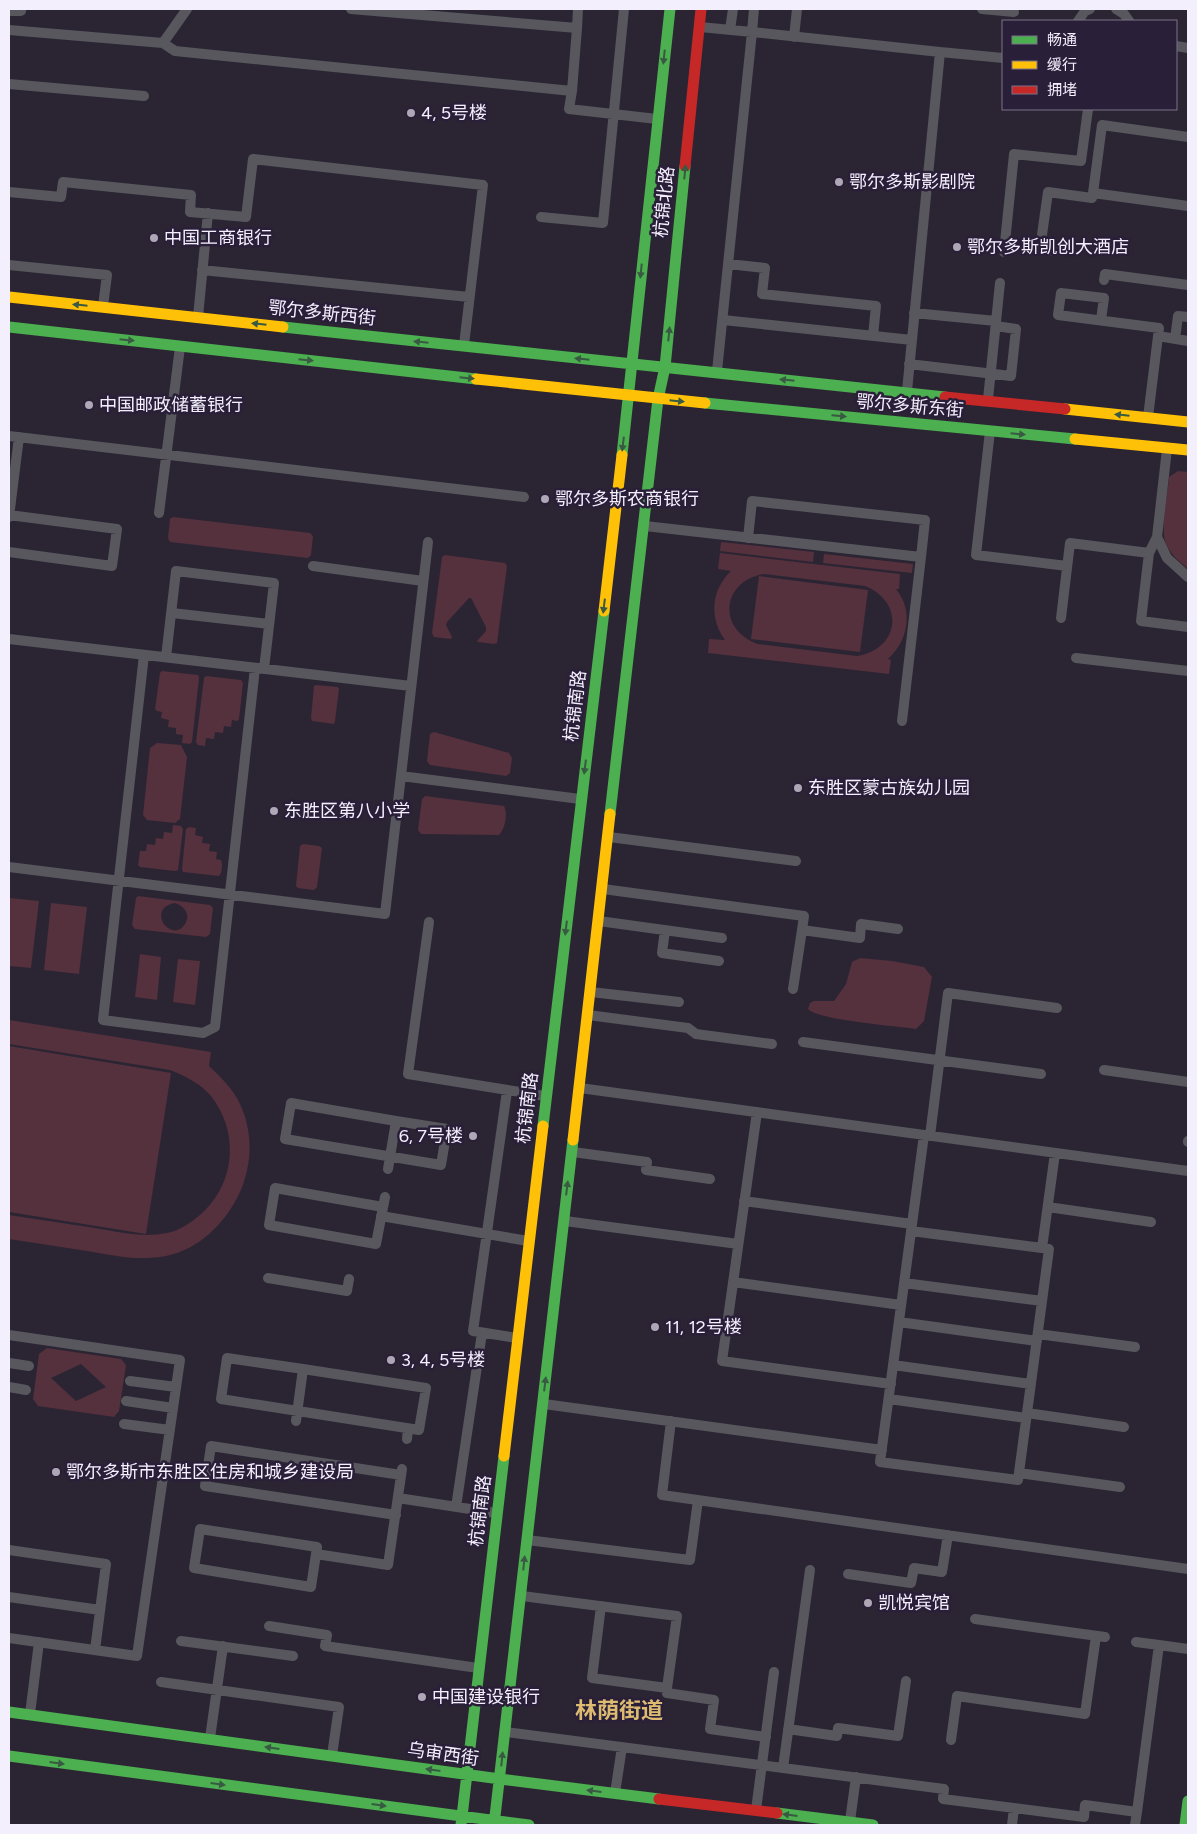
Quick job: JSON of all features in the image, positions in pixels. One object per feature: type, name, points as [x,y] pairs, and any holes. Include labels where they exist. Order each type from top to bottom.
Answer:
[{"type":"main road","name":"杭锦北路","points":[[629,396],[670,9]]},
{"type":"main road","name":"杭锦北路","points":[[658,399],[665,367],[701,9]]},
{"type":"main road","name":"鄂尔多斯西街","points":[[9,297],[631,364]]},
{"type":"main road","points":[[9,327],[629,396]]},
{"type":"main road","name":"鄂尔多斯东街","points":[[631,364],[1188,422]]},
{"type":"main road","name":"鄂尔多斯东街","points":[[629,396],[1188,450]]},
{"type":"main road","name":"杭锦南路","points":[[461,1821],[629,396]]},
{"type":"main road","points":[[494,1823],[658,399]]},
{"type":"main road","name":"乌审西街","points":[[9,1712],[500,1779],[873,1825]]},
{"type":"main road","points":[[9,1756],[461,1821],[529,1825]]},
{"type":"main road","points":[[1185,1825],[1188,1801]]},
{"type":"lane","points":[[9,10],[20,11],[21,9]]},
{"type":"lane","points":[[163,43],[186,9]]},
{"type":"lane","points":[[351,9],[577,28]]},
{"type":"lane","points":[[578,9],[570,109],[658,119]]},
{"type":"lane","points":[[542,217],[603,223],[624,9]]},
{"type":"lane","points":[[730,30],[732,9]]},
{"type":"lane","points":[[717,372],[754,9]]},
{"type":"lane","points":[[794,37],[797,9]]},
{"type":"lane","points":[[982,9],[1014,14]]},
{"type":"lane","points":[[1079,20],[1090,9]]},
{"type":"lane","points":[[1116,9],[1124,14],[1128,20]]},
{"type":"lane","points":[[699,27],[1002,58]]},
{"type":"lane","points":[[9,30],[163,43],[175,51],[572,90]]},
{"type":"lane","points":[[907,392],[940,52]]},
{"type":"lane","points":[[9,84],[144,96]]},
{"type":"lane","points":[[1004,252],[1014,154],[1081,161],[1088,110]]},
{"type":"lane","points":[[1056,252],[1040,249],[1048,192],[1092,198],[1102,125],[1188,137]]},
{"type":"lane","points":[[9,192],[61,197],[63,182],[191,195],[190,212],[246,217],[253,159],[482,185],[464,346]]},
{"type":"lane","points":[[1093,193],[1188,206]]},
{"type":"lane","points":[[198,318],[208,214]]},
{"type":"lane","points":[[728,264],[765,268],[762,294],[876,306],[873,336]]},
{"type":"lane","points":[[9,265],[107,275],[103,307]]},
{"type":"lane","points":[[202,270],[469,297]]},
{"type":"lane","points":[[1104,280],[1105,274],[1188,286]]},
{"type":"lane","points":[[988,401],[1000,283]]},
{"type":"lane","points":[[1101,320],[1104,298],[1061,293],[1058,315],[1159,328],[1148,418]]},
{"type":"lane","points":[[909,364],[1011,376],[1016,329],[996,324],[914,313]]},
{"type":"lane","points":[[1175,339],[1178,316],[1188,317]]},
{"type":"lane","points":[[722,320],[912,340]]},
{"type":"lane","points":[[1158,336],[1188,341]]},
{"type":"lane","points":[[159,513],[180,346]]},
{"type":"lane","points":[[990,431],[976,555],[1067,566]]},
{"type":"lane","points":[[9,552],[112,566],[117,529],[9,516],[14,436],[524,497]]},
{"type":"lane","points":[[1167,448],[1157,537],[1150,553],[1141,621],[1188,627]]},
{"type":"lane","points":[[748,538],[752,501],[925,520],[902,721]]},
{"type":"lane","points":[[644,526],[921,557]]},
{"type":"lane","points":[[1157,537],[1167,558],[1188,577]]},
{"type":"lane","points":[[9,867],[385,914],[428,542]]},
{"type":"lane","points":[[1061,618],[1070,543],[1150,553]]},
{"type":"lane","points":[[313,566],[423,581]]},
{"type":"lane","points":[[144,655],[103,1020],[203,1033],[215,1027],[230,894],[260,668],[269,624],[274,583],[176,572],[166,657]]},
{"type":"lane","points":[[172,613],[269,624]]},
{"type":"lane","points":[[9,639],[411,686]]},
{"type":"lane","points":[[1076,658],[1188,671]]},
{"type":"lane","points":[[401,776],[582,799]]},
{"type":"lane","points":[[608,837],[796,861]]},
{"type":"lane","points":[[602,888],[804,916],[793,989]]},
{"type":"lane","points":[[598,921],[722,938]]},
{"type":"lane","points":[[429,922],[408,1074],[546,1096]]},
{"type":"lane","points":[[802,930],[860,938],[861,924],[898,930]]},
{"type":"lane","points":[[665,930],[662,953],[719,961]]},
{"type":"lane","points":[[590,991],[679,1002]]},
{"type":"lane","points":[[744,1201],[912,1228],[1049,1249],[1018,1480],[880,1462],[904,1283],[912,1228],[927,1135],[940,1061],[948,993],[1057,1008]]},
{"type":"lane","points":[[587,1015],[688,1028],[696,1034],[772,1044]]},
{"type":"lane","points":[[803,1042],[1041,1074]]},
{"type":"lane","points":[[1104,1070],[1188,1082]]},
{"type":"lane","points":[[579,1088],[1188,1171]]},
{"type":"lane","points":[[507,1091],[473,1331],[518,1338]]},
{"type":"lane","points":[[291,1103],[396,1121],[447,1129],[441,1165],[285,1139],[291,1103]]},
{"type":"lane","points":[[757,1112],[722,1361],[891,1384]]},
{"type":"lane","points":[[388,1169],[396,1121]]},
{"type":"lane","points":[[572,1152],[647,1162],[646,1170],[710,1179]]},
{"type":"lane","points":[[1042,1248],[1055,1153]]},
{"type":"lane","points":[[383,1207],[376,1244],[354,1242],[268,1225],[275,1188],[383,1207],[487,1234],[530,1241]]},
{"type":"lane","points":[[1048,1207],[1151,1222]]},
{"type":"lane","points":[[564,1220],[738,1244]]},
{"type":"lane","points":[[268,1278],[347,1291],[348,1280]]},
{"type":"lane","points":[[733,1282],[901,1305]]},
{"type":"lane","points":[[904,1283],[1042,1301]]},
{"type":"lane","points":[[899,1322],[1135,1347]]},
{"type":"lane","points":[[456,1507],[482,1333]]},
{"type":"lane","points":[[9,1335],[180,1360],[137,1656],[9,1638]]},
{"type":"lane","points":[[227,1358],[303,1369],[426,1388],[419,1430],[408,1434],[297,1416],[221,1400],[227,1358]]},
{"type":"lane","points":[[9,1363],[29,1366]]},
{"type":"lane","points":[[893,1365],[1031,1384]]},
{"type":"lane","points":[[297,1416],[303,1369]]},
{"type":"lane","points":[[130,1381],[176,1387]]},
{"type":"lane","points":[[9,1387],[26,1390]]},
{"type":"lane","points":[[889,1399],[1124,1427]]},
{"type":"lane","points":[[126,1402],[173,1408]]},
{"type":"lane","points":[[543,1404],[882,1450]]},
{"type":"lane","points":[[671,1421],[662,1495],[1188,1569]]},
{"type":"lane","points":[[124,1424],[170,1430]]},
{"type":"lane","points":[[316,1554],[388,1565],[396,1515],[402,1472],[291,1454],[211,1446],[206,1486],[396,1515]]},
{"type":"lane","points":[[1019,1473],[1120,1487]]},
{"type":"lane","points":[[398,1498],[497,1513]]},
{"type":"lane","points":[[527,1540],[690,1560],[698,1500]]},
{"type":"lane","points":[[200,1529],[317,1547],[316,1554],[311,1586],[194,1568],[200,1529]]},
{"type":"lane","points":[[848,1574],[911,1583],[914,1568],[942,1572],[948,1535]]},
{"type":"lane","points":[[9,1550],[106,1564],[95,1650]]},
{"type":"lane","points":[[783,1768],[810,1570]]},
{"type":"lane","points":[[521,1596],[677,1616],[667,1693],[714,1700],[710,1729],[766,1737]]},
{"type":"lane","points":[[9,1597],[100,1610]]},
{"type":"lane","points":[[601,1606],[592,1678],[667,1688]]},
{"type":"lane","points":[[951,1740],[957,1696],[1085,1714],[1100,1637],[975,1619]]},
{"type":"lane","points":[[269,1626],[327,1635],[325,1646],[479,1668]]},
{"type":"lane","points":[[182,1640],[293,1656]]},
{"type":"lane","points":[[29,1715],[39,1642]]},
{"type":"lane","points":[[1136,1642],[1188,1649]]},
{"type":"lane","points":[[1135,1825],[1159,1645]]},
{"type":"lane","points":[[210,1739],[223,1646]]},
{"type":"lane","points":[[756,1811],[774,1672]]},
{"type":"lane","points":[[161,1682],[339,1707],[332,1756]]},
{"type":"lane","points":[[788,1729],[837,1736],[838,1728],[898,1736],[906,1682]]},
{"type":"lane","points":[[505,1732],[944,1788],[943,1800],[1084,1817],[1085,1805],[1137,1812]]},
{"type":"lane","points":[[615,1793],[622,1747]]},
{"type":"lane","points":[[850,1822],[856,1777]]},
{"type":"lane","points":[[1012,1825],[1014,1808]]},
{"type":"shaded area","points":[[1178,471],[1188,472],[1188,569],[1169,550],[1164,532],[1169,477]]},
{"type":"shaded area","points":[[173,517],[310,533],[313,536],[311,555],[308,558],[170,542],[168,538],[170,519]]},
{"type":"shaded area","points":[[721,542],[814,552],[813,562],[720,551]]},
{"type":"shaded area","points":[[720,553],[900,574],[899,589],[896,589],[905,607],[907,616],[906,626],[900,644],[888,659],[891,660],[889,674],[708,653],[709,639],[725,640],[716,623],[714,604],[719,587],[731,571],[718,569]],"holes":[[[764,574],[865,586],[878,593],[887,603],[891,613],[892,624],[889,635],[882,644],[871,652],[857,656],[758,644],[745,637],[736,628],[731,618],[730,606],[732,596],[739,586],[750,578]]]},
{"type":"shaded area","points":[[824,554],[913,564],[912,573],[823,563]]},
{"type":"shaded area","points":[[445,555],[505,563],[507,566],[497,643],[477,641],[486,631],[486,627],[471,598],[447,622],[446,625],[452,637],[451,639],[434,637],[432,633],[442,557]]},
{"type":"shaded area","points":[[759,576],[868,590],[860,652],[751,639]]},
{"type":"shaded area","points":[[162,671],[198,675],[192,742],[190,744],[182,743],[183,735],[176,734],[176,728],[168,727],[169,720],[161,718],[162,712],[155,709],[160,673]]},
{"type":"shaded area","points":[[206,676],[241,680],[243,683],[239,719],[237,721],[232,720],[231,727],[224,726],[223,733],[215,732],[214,739],[206,738],[205,746],[198,745],[196,742],[204,678]]},
{"type":"shaded area","points":[[314,686],[338,687],[339,689],[334,724],[312,721]]},
{"type":"shaded area","points":[[434,732],[509,753],[512,758],[510,773],[506,776],[430,765],[427,761],[430,734]]},
{"type":"shaded area","points":[[157,743],[181,745],[187,757],[180,819],[175,823],[147,820],[143,815],[150,748]]},
{"type":"shaded area","points":[[425,796],[504,806],[506,817],[503,829],[499,835],[421,834],[418,830],[422,799]]},
{"type":"shaded area","points":[[173,825],[181,826],[183,829],[178,870],[140,867],[138,865],[140,851],[146,851],[147,844],[155,845],[156,838],[163,839],[164,832],[172,833]]},
{"type":"shaded area","points":[[189,827],[196,828],[195,835],[203,837],[202,843],[210,844],[209,851],[217,852],[216,859],[221,860],[222,864],[219,876],[183,872],[186,829]]},
{"type":"shaded area","points":[[303,844],[322,848],[317,887],[314,890],[298,888],[296,886],[300,846]]},
{"type":"shaded area","points":[[138,896],[210,905],[213,908],[210,934],[206,937],[135,929],[132,925],[136,898]],"holes":[[[178,904],[186,911],[187,920],[179,929],[173,930],[164,923],[161,917],[162,911],[166,906]]]},
{"type":"shaded area","points":[[9,898],[39,901],[31,968],[9,966]]},
{"type":"shaded area","points":[[51,903],[87,907],[79,974],[44,970]]},
{"type":"shaded area","points":[[140,954],[161,957],[157,1000],[135,997]]},
{"type":"shaded area","points":[[860,958],[924,967],[932,977],[924,1021],[916,1029],[841,1019],[814,1013],[808,1009],[810,1003],[814,1001],[834,1001],[846,984],[852,962]]},
{"type":"shaded area","points":[[178,959],[200,961],[195,1005],[173,1002]]},
{"type":"shaded area","points":[[9,1020],[211,1052],[209,1066],[230,1088],[240,1104],[246,1121],[249,1156],[241,1191],[222,1221],[209,1234],[195,1245],[178,1253],[146,1258],[117,1256],[9,1239],[9,1215],[131,1234],[149,1235],[176,1230],[200,1215],[212,1203],[221,1189],[227,1174],[230,1158],[226,1126],[220,1111],[207,1091],[192,1080],[170,1070],[9,1044]]},
{"type":"shaded area","points":[[9,1046],[171,1073],[146,1234],[9,1212]]},
{"type":"shaded area","points":[[47,1348],[121,1359],[126,1365],[119,1411],[114,1417],[38,1406],[33,1399],[39,1354]],"holes":[[[81,1364],[106,1387],[76,1401],[51,1378]]]},
{"type":"traffic: fast","points":[[622,455],[670,9]]},
{"type":"traffic: fast","points":[[610,814],[658,399],[665,367],[685,166]]},
{"type":"traffic: fast","points":[[9,327],[476,379]]},
{"type":"traffic: fast","points":[[283,327],[945,397]]},
{"type":"traffic: fast","points":[[705,403],[1075,439]]},
{"type":"traffic: fast","points":[[543,1126],[604,611]]},
{"type":"traffic: fast","points":[[494,1825],[573,1140]]},
{"type":"traffic: fast","points":[[461,1825],[504,1456]]},
{"type":"traffic: fast","points":[[9,1712],[659,1799]]},
{"type":"traffic: fast","points":[[9,1756],[529,1825]]},
{"type":"traffic: fast","points":[[1185,1825],[1188,1801]]},
{"type":"traffic: fast","points":[[777,1813],[873,1825]]},
{"type":"traffic: slow","points":[[9,297],[283,327]]},
{"type":"traffic: slow","points":[[476,379],[705,403]]},
{"type":"traffic: slow","points":[[1065,409],[1188,422]]},
{"type":"traffic: slow","points":[[1075,439],[1188,450]]},
{"type":"traffic: slow","points":[[604,611],[622,455]]},
{"type":"traffic: slow","points":[[573,1140],[610,814]]},
{"type":"traffic: slow","points":[[504,1456],[543,1126]]},
{"type":"traffic: jam","points":[[685,166],[701,9]]},
{"type":"traffic: jam","points":[[945,397],[1065,409]]},
{"type":"traffic: jam","points":[[659,1799],[777,1813]]},
{"type":"place","name":"4, 5号楼","points":[[411,113]]},
{"type":"place","name":"鄂尔多斯影剧院","points":[[839,182]]},
{"type":"place","name":"中国工商银行","points":[[154,238]]},
{"type":"place","name":"鄂尔多斯凯创大酒店","points":[[957,247]]},
{"type":"place","name":"中国邮政储蓄银行","points":[[89,405]]},
{"type":"place","name":"鄂尔多斯农商银行","points":[[545,499]]},
{"type":"place","name":"东胜区蒙古族幼儿园","points":[[798,788]]},
{"type":"place","name":"东胜区第八小学","points":[[274,811]]},
{"type":"place","name":"6, 7号楼","points":[[473,1136]]},
{"type":"place","name":"11, 12号楼","points":[[655,1327]]},
{"type":"place","name":"3, 4, 5号楼","points":[[391,1360]]},
{"type":"place","name":"鄂尔多斯市东胜区住房和城乡建设局","points":[[56,1472]]},
{"type":"place","name":"凯悦宾馆","points":[[868,1603]]},
{"type":"place","name":"中国建设银行","points":[[422,1697]]},
{"type":"district","name":"林荫街道","points":[[619,1710]]}]
